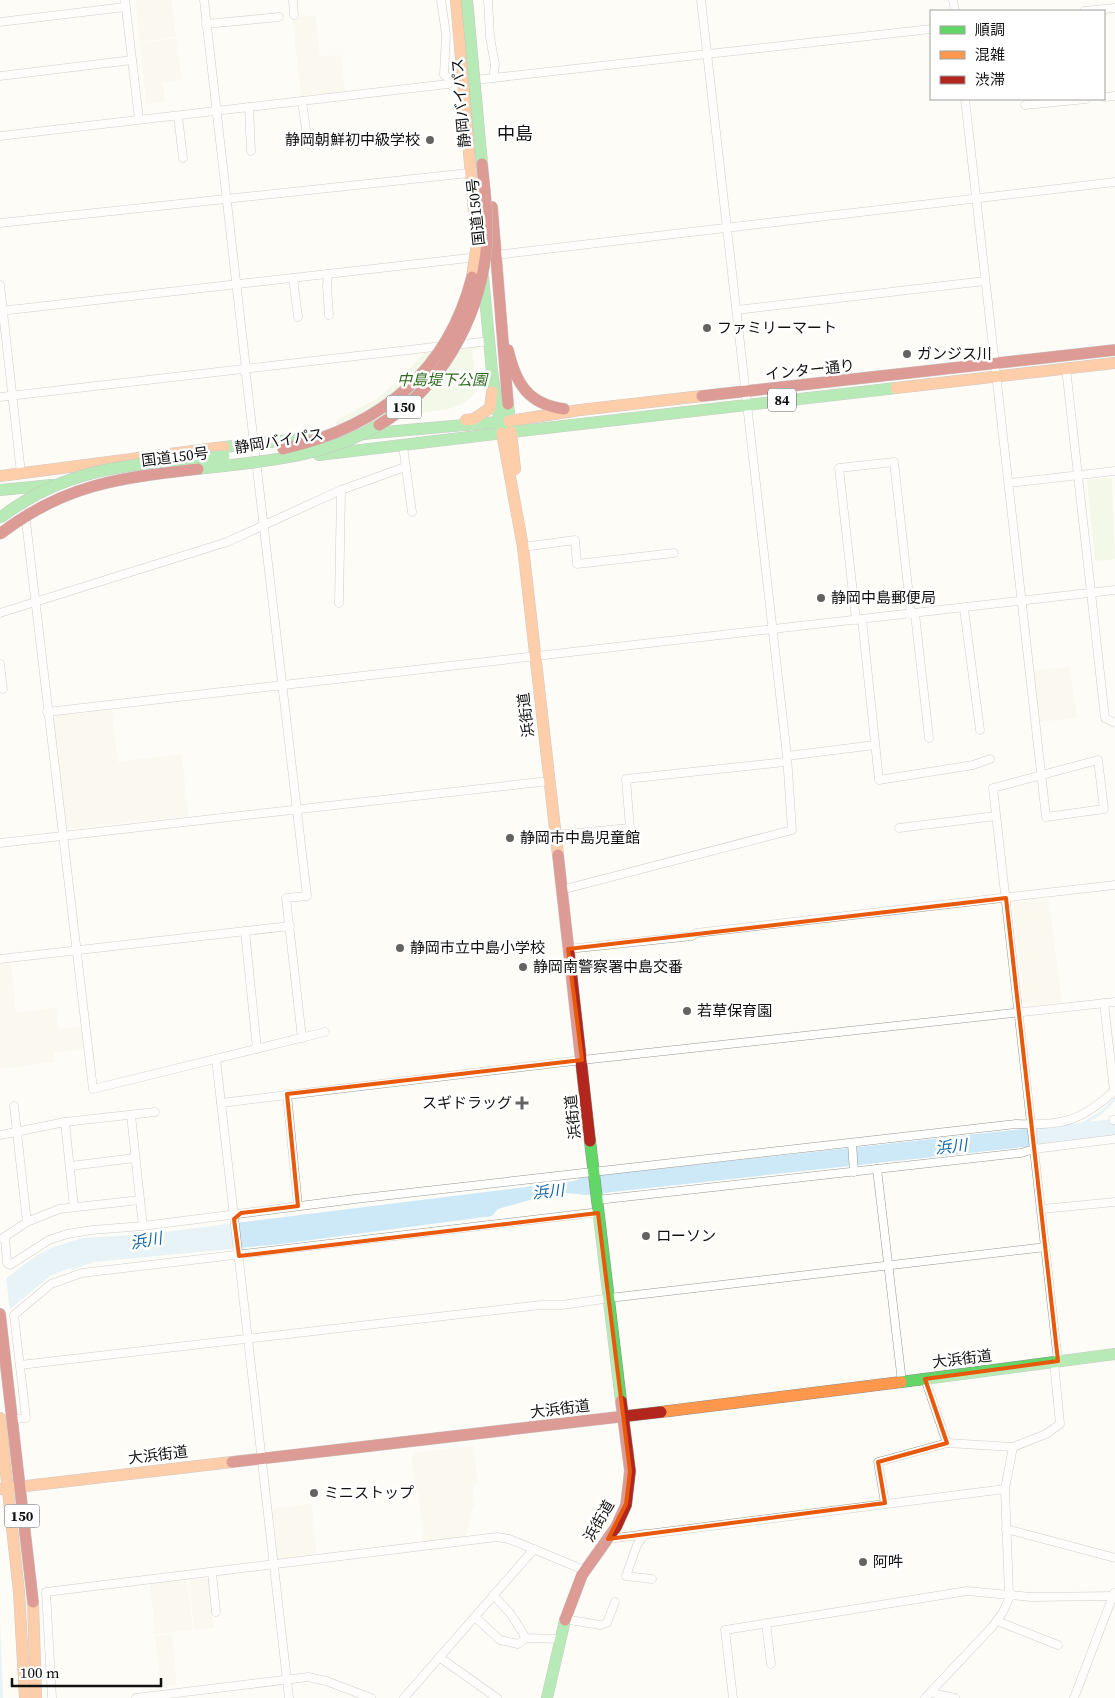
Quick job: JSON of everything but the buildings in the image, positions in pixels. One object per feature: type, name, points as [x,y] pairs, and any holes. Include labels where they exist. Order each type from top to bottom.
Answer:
[{"type":"main road","name":"国道150号","points":[[416,430],[430,424],[474,419],[484,414],[492,402],[490,341],[458,80],[456,0]]},
{"type":"main road","name":"静岡バイパス","points":[[0,518],[38,493],[62,481],[92,473],[275,450],[321,441],[355,427],[380,412],[393,403],[424,373],[443,347],[458,317],[469,288],[476,249],[475,187],[461,0]]},
{"type":"main road","name":"静岡バイパス","points":[[0,534],[19,518],[40,505],[93,484],[326,450],[378,426],[401,410],[433,379],[469,321],[479,292],[486,251],[486,212],[467,0]]},
{"type":"main road","name":"国道150号","points":[[471,0],[475,80],[496,255],[505,427]]},
{"type":"main road","points":[[496,274],[510,360],[519,384],[540,403],[556,409],[580,410]]},
{"type":"main road","name":"インター通り","points":[[505,427],[580,410],[1115,350]]},
{"type":"main road","name":"インター通り","points":[[505,427],[747,404],[1115,363]]},
{"type":"main road","name":"国道150号","points":[[492,371],[505,427]]},
{"type":"main road","name":"国道150号","points":[[0,476],[254,443],[416,430],[505,427]]},
{"type":"main road","name":"国道150号","points":[[0,490],[124,479],[403,446],[505,427]]},
{"type":"main road","name":"浜街道","points":[[505,427],[515,453],[516,516],[523,547],[598,1215],[608,1300],[614,1329],[630,1470],[626,1504],[608,1539],[584,1570],[564,1619],[547,1698]]},
{"type":"main road","name":"150","points":[[0,1314],[9,1488],[19,1592],[25,1698]]},
{"type":"main road","name":"大浜街道","points":[[9,1488],[623,1417],[1115,1354]]},
{"type":"main road","name":"150","points":[[9,1488],[32,1587],[36,1698]]},
{"type":"street","points":[[204,0],[244,369],[307,896],[286,898],[302,1038]]},
{"type":"street","points":[[293,0],[294,15]]},
{"type":"street","points":[[441,0],[446,34],[444,75],[458,80]]},
{"type":"street","points":[[488,0],[490,37],[495,65],[493,78]]},
{"type":"street","points":[[561,890],[792,830],[786,759],[728,226],[701,0]]},
{"type":"street","points":[[0,22],[125,4],[139,120]]},
{"type":"street","points":[[1094,10],[1115,8]]},
{"type":"street","points":[[206,24],[279,17]]},
{"type":"street","points":[[475,80],[930,29]]},
{"type":"street","points":[[0,76],[132,60]]},
{"type":"street","points":[[0,136],[448,84],[458,80]]},
{"type":"street","points":[[885,1503],[878,1462],[947,1443],[1013,1447],[1046,1434],[1060,1424],[1046,1247],[993,788],[1042,776],[1098,760],[1104,809],[1046,816],[1042,776],[1009,483],[965,100]]},
{"type":"street","points":[[1025,106],[1077,100]]},
{"type":"street","points":[[302,101],[308,144]]},
{"type":"street","points":[[249,107],[252,151]]},
{"type":"street","points":[[178,116],[183,158]]},
{"type":"street","points":[[0,223],[469,173]]},
{"type":"street","points":[[496,255],[720,229],[728,226],[1115,182]]},
{"type":"street","points":[[2,311],[480,257]]},
{"type":"street","points":[[328,274],[329,315]]},
{"type":"street","points":[[293,278],[298,317]]},
{"type":"street","points":[[737,310],[985,281]]},
{"type":"street","points":[[0,285],[21,474]]},
{"type":"street","points":[[0,397],[490,341]]},
{"type":"street","points":[[1066,368],[1105,718],[1115,723]]},
{"type":"street","points":[[403,446],[412,512]]},
{"type":"street","points":[[929,738],[894,462],[839,468],[880,780],[973,765],[990,758]]},
{"type":"street","points":[[0,613],[227,542],[341,490],[405,467]]},
{"type":"street","points":[[1009,483],[1115,471]]},
{"type":"street","points":[[23,487],[47,712],[93,1089],[324,1032]]},
{"type":"street","points":[[339,604],[341,490]]},
{"type":"street","points":[[523,547],[575,540],[577,564],[674,553]]},
{"type":"street","points":[[47,712],[964,609],[1115,590]]},
{"type":"street","points":[[964,609],[980,730]]},
{"type":"street","points":[[0,664],[3,689]]},
{"type":"street","points":[[555,835],[630,828],[626,779],[875,746]]},
{"type":"street","points":[[0,843],[548,781]]},
{"type":"street","points":[[899,828],[996,816]]},
{"type":"street","points":[[568,949],[1115,885]]},
{"type":"street","points":[[0,959],[290,926]]},
{"type":"street","points":[[244,931],[257,1049]]},
{"type":"street","points":[[221,1103],[582,1060],[1115,1002]]},
{"type":"street","points":[[140,1200],[74,1207],[48,1212],[28,1222],[4,1238],[7,1263],[10,1265],[38,1245],[68,1234],[234,1217],[298,1206],[594,1174],[1016,1124],[1031,1126],[1070,1122],[1098,1106],[1114,1091],[1104,1003]]},
{"type":"street","points":[[216,1059],[288,1698]]},
{"type":"street","points":[[287,1094],[298,1206]]},
{"type":"street","points":[[14,1106],[28,1222]]},
{"type":"street","points":[[0,1135],[65,1122],[155,1112]]},
{"type":"street","points":[[131,1115],[143,1226]]},
{"type":"street","points":[[65,1122],[74,1207]]},
{"type":"street","points":[[597,1198],[1021,1153],[1034,1147],[1115,1139]]},
{"type":"street","points":[[852,1143],[854,1172]]},
{"type":"street","points":[[70,1166],[135,1158]]},
{"type":"street","points":[[877,1169],[902,1382]]},
{"type":"street","points":[[1042,1210],[1115,1202]]},
{"type":"street","points":[[6,1419],[26,1418],[14,1315],[51,1284],[82,1273],[592,1213],[598,1215]]},
{"type":"street","points":[[20,1365],[608,1300],[1046,1247]]},
{"type":"street","points":[[924,1379],[947,1443]]},
{"type":"street","points":[[928,1696],[997,1621],[1010,1594],[1005,1489],[1013,1447]]},
{"type":"street","points":[[608,1539],[1005,1489]]},
{"type":"street","points":[[1006,1529],[1115,1558]]},
{"type":"street","points":[[645,1534],[637,1545],[626,1576],[652,1580]]},
{"type":"street","points":[[52,1698],[46,1592],[497,1537],[509,1539],[584,1570]]},
{"type":"street","points":[[404,1698],[534,1549]]},
{"type":"street","points":[[212,1573],[216,1612]]},
{"type":"street","points":[[733,1698],[725,1630],[967,1591],[1031,1597],[1114,1595],[1074,1698]]},
{"type":"street","points":[[493,1595],[510,1613],[526,1638]]},
{"type":"street","points":[[564,1619],[600,1625],[607,1623],[615,1602]]},
{"type":"street","points":[[475,1616],[500,1640],[518,1644],[526,1638],[560,1639]]},
{"type":"street","points":[[997,1621],[1058,1645]]},
{"type":"street","points":[[766,1623],[771,1664]]},
{"type":"street","points":[[439,1657],[497,1698]]},
{"type":"street","points":[[136,1698],[286,1679],[317,1678],[371,1698]]},
{"type":"street","points":[[928,1696],[955,1698]]},
{"type":"highlighted area","points":[[1006,898],[1058,1361],[925,1379],[947,1443],[878,1462],[885,1503],[608,1539],[626,1504],[630,1471],[598,1213],[239,1256],[234,1219],[241,1213],[298,1206],[287,1094],[582,1060],[568,949]]},
{"type":"shaded area","points":[[135,0],[172,0],[176,37],[140,42]]},
{"type":"shaded area","points":[[315,15],[320,56],[341,55],[345,91],[301,96],[292,17]]},
{"type":"shaded area","points":[[176,38],[182,80],[163,82],[165,102],[146,104],[140,43]]},
{"type":"shaded area","points":[[1070,666],[1077,718],[1039,722],[1033,671]]},
{"type":"shaded area","points":[[112,710],[118,762],[182,754],[188,816],[68,829],[66,826],[53,719],[56,716]]},
{"type":"shaded area","points":[[1049,900],[1062,1002],[1028,1006],[1024,1003],[1013,907],[1016,902]]},
{"type":"shaded area","points":[[11,962],[16,1012],[56,1008],[59,1029],[81,1026],[84,1049],[54,1053],[55,1062],[0,1069],[0,964]]},
{"type":"shaded area","points":[[474,1446],[478,1483],[473,1484],[475,1505],[472,1508],[466,1536],[423,1542],[418,1490],[415,1490],[412,1456],[415,1455],[415,1452]]},
{"type":"shaded area","points":[[312,1504],[317,1555],[277,1559],[272,1508]]},
{"type":"shaded area","points":[[209,1578],[214,1628],[194,1630],[189,1580]]},
{"type":"shaded area","points":[[187,1579],[193,1630],[155,1634],[150,1584]]},
{"type":"shaded area","points":[[172,1634],[177,1685],[160,1686],[155,1636]]},
{"type":"green space","name":"中島堤下公園","points":[[480,346],[480,348],[472,350],[474,372],[482,371],[480,385],[472,396],[461,404],[448,409],[336,425],[336,421],[378,398],[401,379],[424,353]]},
{"type":"green space","points":[[1112,478],[1115,559],[1095,561],[1087,480]]},
{"type":"water","points":[[587,1177],[607,1177],[608,1193],[590,1195],[565,1193],[544,1196],[498,1209],[492,1216],[281,1244],[94,1262],[72,1270],[70,1268],[50,1276],[8,1311],[4,1280],[37,1255],[51,1248],[82,1238],[148,1234],[582,1180]]},
{"type":"water","points":[[0,1620],[3,1698],[0,1698]]},
{"type":"pier","points":[[6,1275],[10,1312],[0,1329],[0,1281]]},
{"type":"waterway","points":[[1067,1133],[1101,1113],[1115,1099]]},
{"type":"waterway","name":"浜川","points":[[584,1186],[1115,1128]]},
{"type":"traffic: fast","points":[[467,0],[482,164]]},
{"type":"traffic: fast","points":[[483,277],[492,371],[501,432]]},
{"type":"traffic: fast","points":[[511,432],[896,388]]},
{"type":"traffic: fast","points":[[319,455],[511,432],[508,404]]},
{"type":"traffic: fast","points":[[363,434],[509,421]]},
{"type":"traffic: fast","points":[[198,469],[268,461],[314,452],[336,445],[379,425]]},
{"type":"traffic: fast","points":[[224,447],[309,438]]},
{"type":"traffic: fast","points":[[0,518],[53,486],[80,477],[134,465],[224,456]]},
{"type":"traffic: fast","points":[[0,490],[52,485]]},
{"type":"traffic: fast","points":[[590,1141],[621,1401]]},
{"type":"traffic: fast","points":[[901,1382],[1115,1354]]},
{"type":"traffic: fast","points":[[547,1698],[565,1620]]},
{"type":"traffic: slow","points":[[456,0],[474,211]]},
{"type":"traffic: slow","points":[[472,277],[477,244],[476,198]]},
{"type":"traffic: slow","points":[[896,388],[1115,363]]},
{"type":"traffic: slow","points":[[466,420],[474,419],[490,408],[492,392]]},
{"type":"traffic: slow","points":[[509,421],[580,410],[702,396]]},
{"type":"traffic: slow","points":[[511,432],[515,469]]},
{"type":"traffic: slow","points":[[502,433],[523,547],[558,855]]},
{"type":"traffic: slow","points":[[0,476],[224,447]]},
{"type":"traffic: slow","points":[[661,1412],[901,1382]]},
{"type":"traffic: slow","points":[[0,1418],[19,1592],[25,1698]]},
{"type":"traffic: slow","points":[[0,1489],[232,1462]]},
{"type":"traffic: slow","points":[[33,1602],[36,1698]]},
{"type":"traffic: jam","points":[[379,425],[401,410],[438,373],[465,328],[482,278],[486,252],[487,230],[482,164]]},
{"type":"traffic: jam","points":[[492,207],[508,404]]},
{"type":"traffic: jam","points":[[283,449],[349,427],[378,411],[404,392],[426,369],[445,342],[461,312],[472,277]]},
{"type":"traffic: jam","points":[[508,350],[515,373],[526,390],[541,402],[564,409]]},
{"type":"traffic: jam","points":[[702,396],[1115,350]]},
{"type":"traffic: jam","points":[[0,534],[47,504],[94,486],[118,480],[198,469]]},
{"type":"traffic: jam","points":[[558,855],[590,1141]]},
{"type":"traffic: jam","points":[[0,1314],[33,1602]]},
{"type":"traffic: jam","points":[[565,1620],[582,1575],[616,1527],[626,1505],[630,1471],[621,1401]]},
{"type":"traffic: jam","points":[[232,1462],[661,1412]]},
{"type":"place","name":"静岡朝鮮初中級学校","points":[[430,140]]},
{"type":"place","name":"ファミリーマート","points":[[707,328]]},
{"type":"place","name":"ガンジス川","points":[[907,354]]},
{"type":"place","name":"静岡中島郵便局","points":[[821,598]]},
{"type":"place","name":"静岡市中島児童館","points":[[510,838]]},
{"type":"place","name":"静岡市立中島小学校","points":[[400,948]]},
{"type":"place","name":"静岡南警察署中島交番","points":[[523,967]]},
{"type":"place","name":"若草保育園","points":[[687,1011]]},
{"type":"place","name":"スギドラッグ","points":[[522,1103]]},
{"type":"place","name":"ローソン","points":[[646,1236]]},
{"type":"place","name":"ミニストップ","points":[[314,1493]]},
{"type":"place","name":"阿吽","points":[[863,1562]]},
{"type":"district","name":"中島","points":[[515,134]]}]
